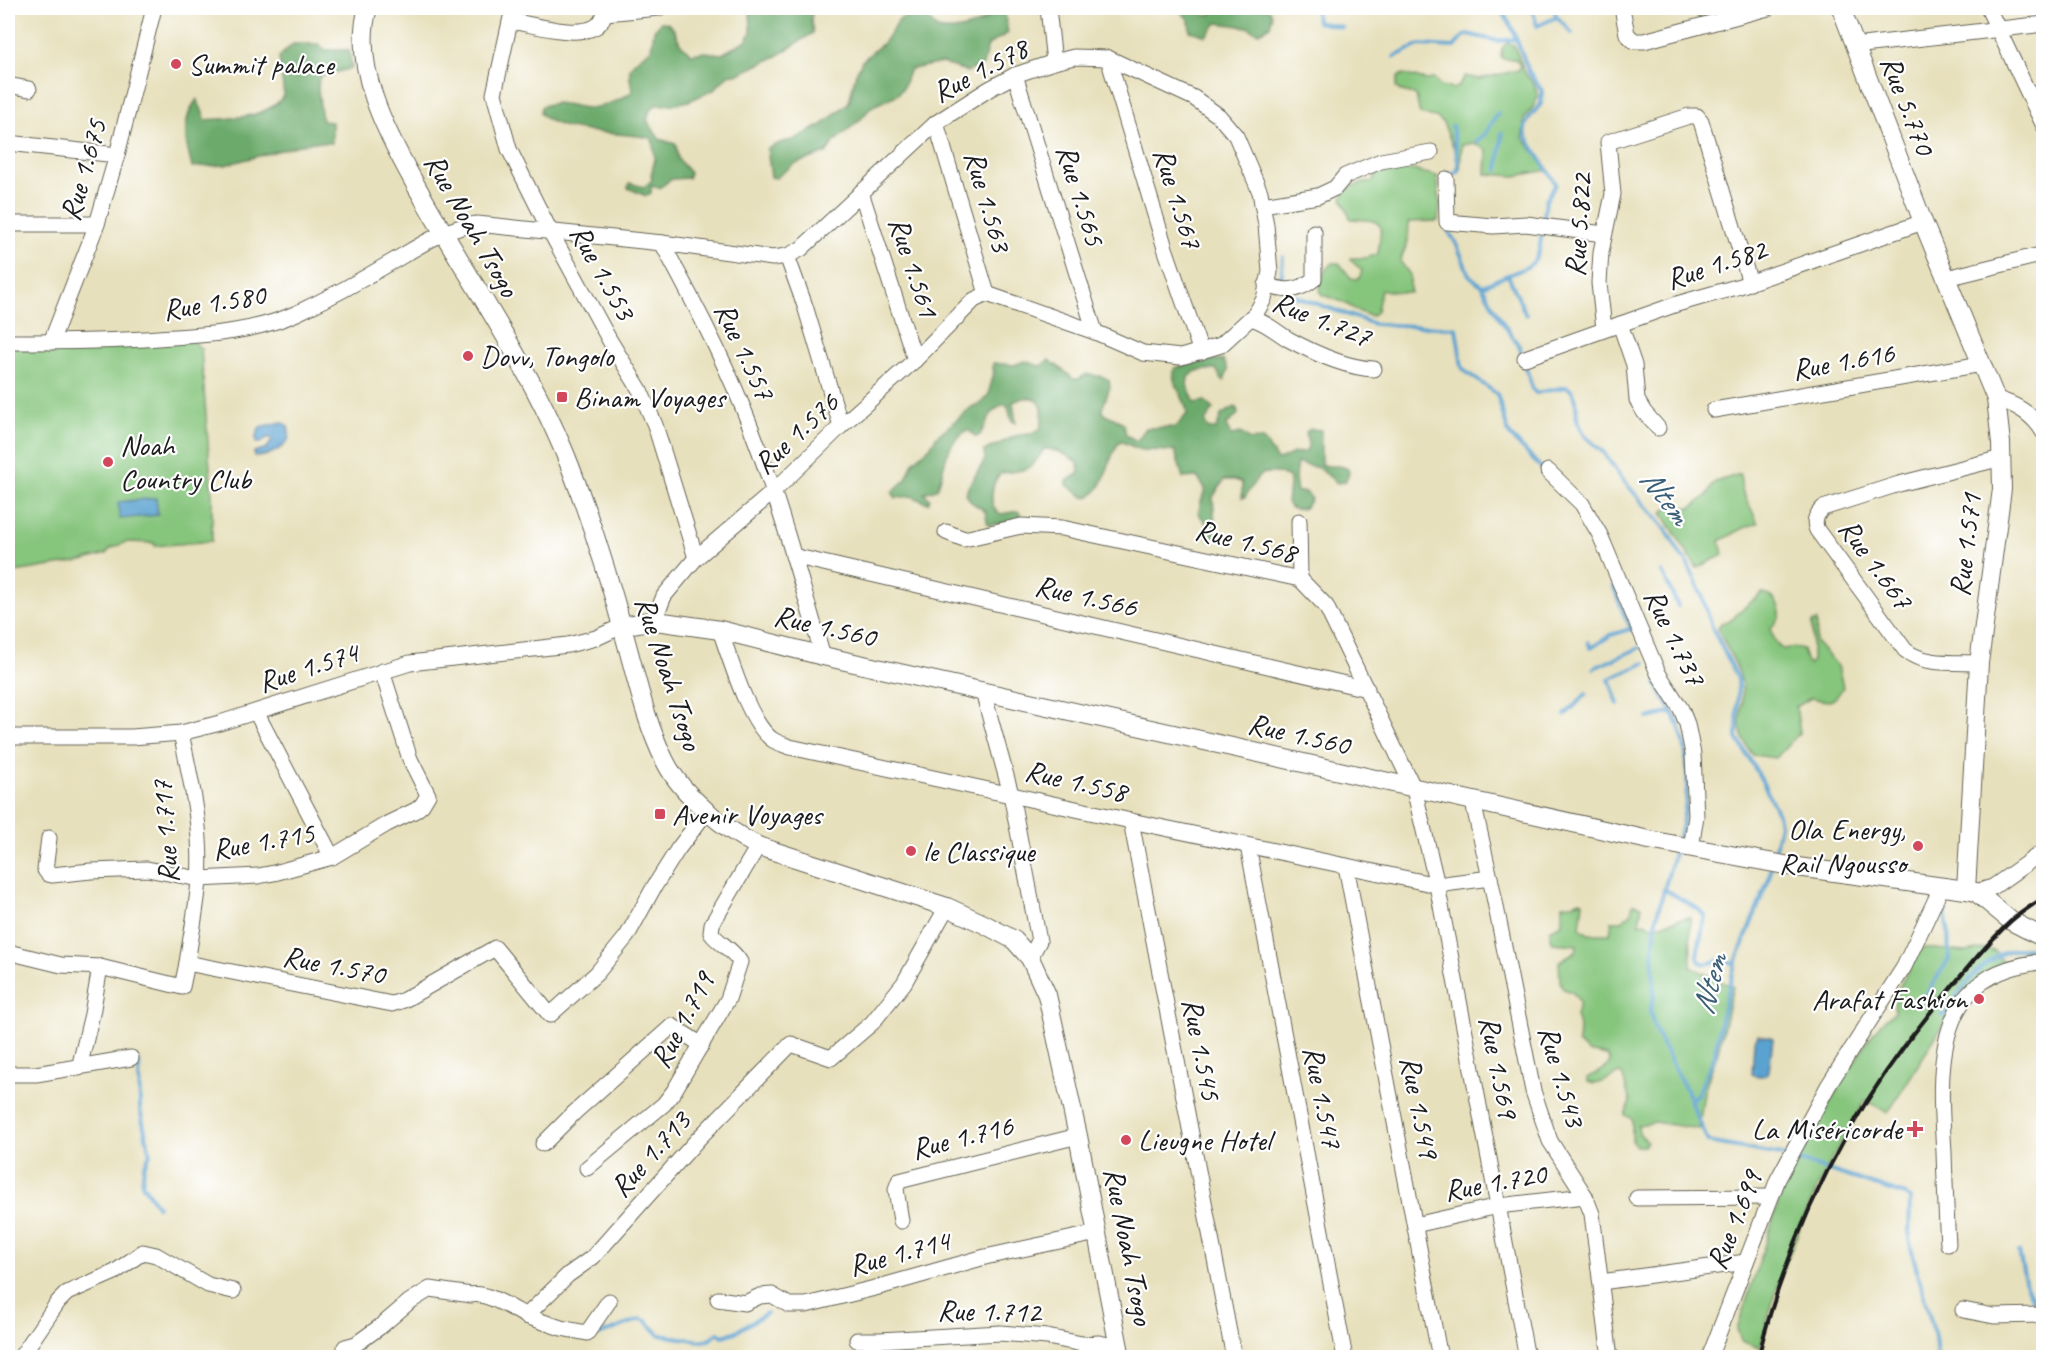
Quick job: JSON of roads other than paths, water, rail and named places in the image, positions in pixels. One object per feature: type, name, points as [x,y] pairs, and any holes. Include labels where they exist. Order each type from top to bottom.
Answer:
[{"type":"main road","name":"Rue Noah Tsogo","points":[[368,8],[363,51],[367,77],[401,159],[442,233],[513,351],[547,414],[569,464],[593,530],[651,725],[665,762],[684,787],[707,811],[740,838],[758,846],[947,908],[1014,940],[1030,958],[1047,994],[1098,1233],[1120,1352]]},
{"type":"main road","name":"Rue 5.770","points":[[1840,8],[1923,222]]},
{"type":"main road","name":"Rue 1.571","points":[[1923,222],[1996,399],[2002,458],[2002,489],[1979,663],[1971,891]]},
{"type":"main road","name":"Rue 1.560","points":[[622,626],[654,621],[720,630],[823,656],[1414,789],[1691,848],[1790,866],[1971,891]]},
{"type":"main road","points":[[1971,891],[2011,921],[2043,938]]},
{"type":"street","name":"Rue 1.675","points":[[51,342],[97,224],[154,8]]},
{"type":"street","points":[[512,14],[573,31],[592,29],[597,26],[605,10],[659,8]]},
{"type":"street","points":[[1048,8],[1054,62]]},
{"type":"street","points":[[1622,8],[1627,34],[1634,41],[1644,41],[1768,8]]},
{"type":"street","points":[[1988,8],[2043,126]]},
{"type":"street","name":"Rue 1.553","points":[[512,14],[495,86],[495,105],[509,149],[550,231],[644,399],[655,425],[696,558]]},
{"type":"street","points":[[1854,46],[2043,24]]},
{"type":"street","name":"Rue 1.578","points":[[787,256],[801,249],[936,123],[980,94],[1015,75],[1054,62],[1074,57],[1108,58],[1194,98],[1219,116],[1236,136],[1256,183],[1262,205],[1270,272],[1264,299],[1256,313],[1221,345],[1181,357],[1143,353],[1095,332],[987,294]]},
{"type":"street","name":"Rue 1.567","points":[[1108,58],[1165,248],[1201,352]]},
{"type":"street","name":"Rue 1.565","points":[[1015,75],[1095,332]]},
{"type":"street","points":[[8,85],[29,89]]},
{"type":"street","name":"Rue 5.822","points":[[1604,329],[1599,284],[1604,234],[1613,194],[1608,142],[1689,116],[1697,116],[1701,121],[1750,283]]},
{"type":"street","name":"Rue 1.563","points":[[936,123],[987,294]]},
{"type":"street","points":[[8,143],[117,155]]},
{"type":"street","points":[[1262,205],[1318,196],[1335,188],[1345,176],[1381,161],[1431,152]]},
{"type":"street","points":[[1446,179],[1447,222],[1493,226],[1526,224],[1604,234]]},
{"type":"street","name":"Rue 1.561","points":[[861,192],[915,360]]},
{"type":"street","name":"Rue 1.582","points":[[1525,358],[1604,329],[1750,283],[1923,222]]},
{"type":"street","points":[[8,224],[97,224]]},
{"type":"street","points":[[442,233],[463,225],[477,224],[662,243],[773,258],[787,256],[805,306],[841,426]]},
{"type":"street","points":[[1266,285],[1278,290],[1295,291],[1314,279],[1314,232]]},
{"type":"street","name":"Rue 1.580","points":[[8,342],[197,336],[257,327],[297,313],[352,286],[442,233]]},
{"type":"street","name":"Rue 1.557","points":[[662,243],[715,343],[744,408],[773,492],[823,656]]},
{"type":"street","points":[[1947,278],[2043,254]]},
{"type":"street","name":"Rue 1.576","points":[[654,621],[664,596],[696,558],[773,492],[841,426],[915,360],[974,300],[987,294]]},
{"type":"street","name":"Rue 1.727","points":[[1251,318],[1264,322],[1288,338],[1343,362],[1358,368],[1374,369]]},
{"type":"street","points":[[1620,324],[1634,365],[1637,400],[1658,428]]},
{"type":"street","name":"Rue 1.616","points":[[1714,410],[1982,364]]},
{"type":"street","points":[[1996,399],[2010,402],[2024,410],[2043,433]]},
{"type":"street","name":"Rue 1.667","points":[[1979,663],[1929,661],[1913,657],[1905,650],[1814,523],[1823,508],[1899,484],[2002,458]]},
{"type":"street","name":"Rue 1.737","points":[[1548,471],[1582,504],[1600,535],[1658,673],[1681,709],[1687,724],[1693,761],[1696,816],[1691,848]]},
{"type":"street","points":[[1299,521],[1300,579]]},
{"type":"street","name":"Rue 1.568","points":[[946,532],[964,539],[1021,526],[1062,528],[1300,579],[1326,606],[1414,789]]},
{"type":"street","name":"Rue 1.566","points":[[793,556],[1366,689]]},
{"type":"street","name":"Rue 1.574","points":[[8,737],[132,737],[181,733],[256,712],[410,663],[568,645],[597,638],[622,626]]},
{"type":"street","name":"Rue 1.558","points":[[720,630],[751,712],[760,728],[773,740],[790,747],[1437,885],[1490,879]]},
{"type":"street","name":"Rue 1.715","points":[[49,838],[45,870],[52,875],[147,869],[199,879],[258,876],[332,857],[387,824],[416,810],[422,806],[428,795],[410,759],[382,671]]},
{"type":"street","points":[[983,692],[1011,794],[1038,941],[1030,958]]},
{"type":"street","points":[[256,712],[332,857]]},
{"type":"street","name":"Rue 1.717","points":[[181,733],[194,794],[199,838],[199,879],[187,963]]},
{"type":"street","name":"Rue 1.569","points":[[1414,789],[1437,885],[1527,1358]]},
{"type":"street","name":"Rue 1.543","points":[[1473,802],[1533,1091],[1550,1141],[1585,1196],[1592,1214],[1610,1358]]},
{"type":"street","name":"Rue 1.570","points":[[187,963],[392,1004],[411,996],[495,948],[550,1015],[597,973],[627,936],[678,849],[707,811]]},
{"type":"street","name":"Rue 1.545","points":[[1131,821],[1234,1358]]},
{"type":"street","name":"Rue 1.719","points":[[587,1168],[664,1104],[728,999],[740,962],[711,933],[712,924],[758,846]]},
{"type":"street","name":"Rue 1.547","points":[[1248,846],[1345,1358]]},
{"type":"street","points":[[1971,891],[1993,887],[2043,851]]},
{"type":"street","name":"Rue 1.549","points":[[1346,866],[1440,1358]]},
{"type":"street","name":"Rue 1.699","points":[[1709,1358],[1770,1197],[1828,1086],[1904,967],[1942,886]]},
{"type":"street","name":"Rue 1.713","points":[[526,1316],[568,1275],[593,1257],[699,1138],[791,1044],[831,1058],[872,1023],[904,982],[947,908]]},
{"type":"street","points":[[8,952],[60,965],[100,968],[182,987],[187,963]]},
{"type":"street","points":[[1948,1244],[1941,1088],[1950,1028],[1960,1005],[1975,987],[1993,975],[2015,966],[2043,961]]},
{"type":"street","points":[[79,1068],[100,968]]},
{"type":"street","points":[[543,1144],[575,1112],[672,1026],[702,1045]]},
{"type":"street","points":[[8,1074],[36,1074],[131,1058]]},
{"type":"street","name":"Rue 1.716","points":[[901,1221],[896,1190],[899,1181],[1078,1136]]},
{"type":"street","name":"Rue 1.720","points":[[1415,1225],[1498,1206],[1585,1196]]},
{"type":"street","points":[[1637,1198],[1770,1197]]},
{"type":"street","name":"Rue 1.714","points":[[718,1299],[745,1303],[760,1296],[772,1295],[789,1305],[806,1305],[974,1260],[1098,1233]]},
{"type":"street","points":[[20,1358],[58,1302],[67,1293],[115,1272],[143,1252],[156,1255],[208,1286],[233,1291]]},
{"type":"street","points":[[1601,1282],[1746,1262]]},
{"type":"street","points":[[345,1347],[356,1344],[409,1302],[430,1289],[477,1294],[500,1302],[526,1316],[561,1328],[587,1333],[609,1301]]},
{"type":"street","points":[[1963,1310],[1994,1316],[2043,1315]]},
{"type":"street","name":"Rue 1.712","points":[[857,1340],[1000,1333],[1047,1337],[1082,1344],[1099,1343],[1120,1352]]},
{"type":"water","points":[[282,422],[289,429],[286,443],[268,455],[254,456],[254,452],[267,448],[272,440],[267,438],[261,443],[256,443],[260,427]]},
{"type":"water","points":[[156,498],[158,515],[120,519],[118,502]]},
{"type":"water","points":[[1758,1035],[1773,1039],[1769,1071],[1762,1076],[1752,1074],[1754,1042]]},
{"type":"waterway","points":[[1315,8],[1317,22],[1342,27]]},
{"type":"waterway","name":"Ntem","points":[[1500,8],[1512,28],[1529,72],[1542,91],[1541,104],[1529,118],[1525,127],[1526,136],[1556,184],[1546,200],[1543,224]]},
{"type":"waterway","points":[[1532,8],[1537,26],[1557,17]]},
{"type":"waterway","points":[[1553,8],[1557,17],[1572,33]]},
{"type":"waterway","points":[[1463,37],[1467,34],[1498,41],[1516,39]]},
{"type":"waterway","points":[[1394,57],[1419,45],[1454,47],[1462,38]]},
{"type":"waterway","points":[[1476,142],[1486,133],[1498,113]]},
{"type":"waterway","points":[[1448,174],[1458,172],[1452,126]]},
{"type":"waterway","points":[[1498,170],[1502,133]]},
{"type":"waterway","points":[[1446,227],[1457,245],[1469,275],[1482,286]]},
{"type":"waterway","name":"Ntem","points":[[1542,231],[1537,256],[1530,265],[1482,286],[1519,346],[1533,390],[1536,393],[1566,387],[1571,390],[1576,400],[1577,420],[1585,436],[1603,452],[1623,480],[1665,528],[1686,560],[1702,596],[1712,627],[1738,679],[1737,738],[1778,814],[1780,825],[1773,857]]},
{"type":"waterway","points":[[1281,286],[1283,257]]},
{"type":"waterway","points":[[1508,275],[1526,315]]},
{"type":"waterway","points":[[1292,295],[1374,324],[1456,328],[1462,367],[1497,394],[1509,434],[1545,472]]},
{"type":"waterway","points":[[1662,572],[1678,606]]},
{"type":"waterway","points":[[1613,585],[1632,630]]},
{"type":"waterway","points":[[1588,642],[1591,648],[1611,635],[1630,629]]},
{"type":"waterway","points":[[1594,668],[1639,648]]},
{"type":"waterway","points":[[1618,704],[1609,679],[1645,663]]},
{"type":"waterway","points":[[1656,683],[1678,723],[1686,756],[1686,799],[1678,840]]},
{"type":"waterway","points":[[1565,715],[1586,694]]},
{"type":"waterway","points":[[1648,718],[1673,712]]},
{"type":"waterway","points":[[1675,850],[1656,919],[1653,954],[1654,996],[1650,1011],[1656,1032],[1686,1090],[1708,1142],[1787,1156]]},
{"type":"waterway","name":"Ntem","points":[[1690,1101],[1698,1093],[1714,1058],[1735,964],[1769,879],[1771,868]]},
{"type":"waterway","points":[[1664,889],[1698,909],[1705,916],[1697,955],[1700,962],[1706,964],[1723,959],[1735,964]]},
{"type":"waterway","points":[[1926,999],[1925,996],[1949,959],[1948,930],[1942,900]]},
{"type":"waterway","points":[[1941,1015],[1944,1015],[1977,972],[1999,955],[2025,948],[2044,951]]},
{"type":"waterway","points":[[139,1062],[140,1109],[150,1154],[144,1166],[142,1184],[158,1207]]},
{"type":"waterway","points":[[1794,1159],[1910,1198],[1909,1240],[1935,1337],[1937,1358]]},
{"type":"waterway","points":[[2019,1252],[2026,1286],[2034,1301],[2035,1311]]},
{"type":"waterway","points":[[588,1337],[594,1337],[641,1319],[660,1335],[702,1341],[709,1340],[718,1333],[723,1336],[735,1332],[767,1313]]},
{"type":"railway","points":[[1758,1358],[1772,1308],[1808,1212],[1854,1122],[1911,1037],[1968,967],[2011,921],[2044,897]]},
{"type":"place","name":"Summit palace","points":[[176,64]]},
{"type":"place","name":"Dovv, Tongolo","points":[[468,356]]},
{"type":"place","name":"Binam Voyages","points":[[562,397]]},
{"type":"place","name":"Noah Country Club","points":[[108,462]]},
{"type":"place","name":"Avenir Voyages","points":[[660,814]]},
{"type":"place","name":"Ola Energy, Rail Ngousso","points":[[1918,846]]},
{"type":"place","name":"le Classique","points":[[911,851]]},
{"type":"place","name":"Arafat Fashion","points":[[1979,999]]},
{"type":"place","name":"La Miséricorde","points":[[1915,1129]]},
{"type":"place","name":"Lieugne Hotel","points":[[1126,1140]]}]
